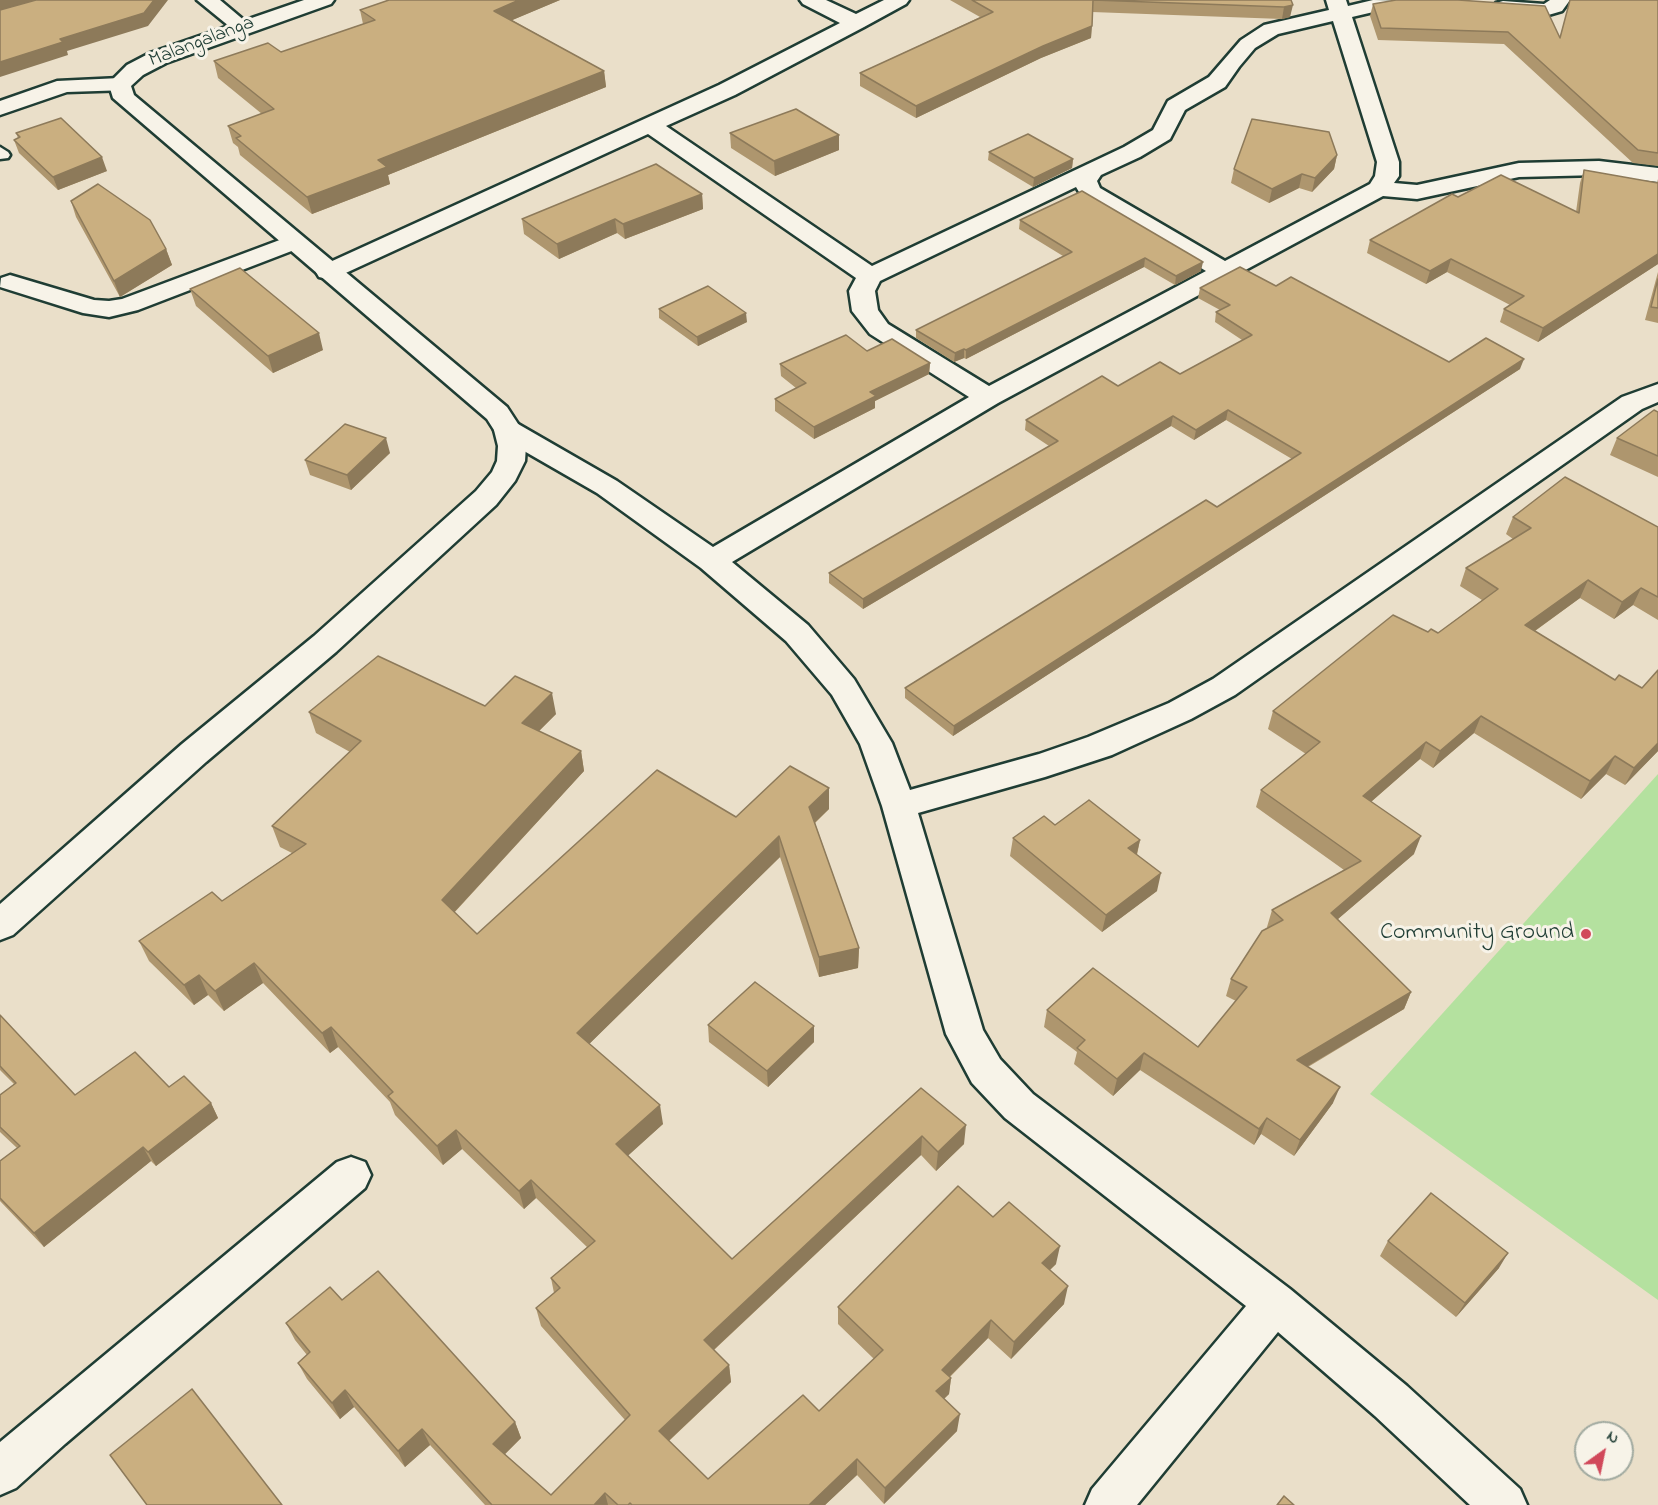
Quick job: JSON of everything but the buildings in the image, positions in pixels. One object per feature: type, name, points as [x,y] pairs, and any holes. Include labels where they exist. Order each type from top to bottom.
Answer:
[{"type":"street","points":[[207,0],[242,27]]},
{"type":"street","name":"Malangalanga","points":[[120,85],[135,70],[158,58],[324,0]]},
{"type":"street","points":[[810,0],[857,23]]},
{"type":"street","points":[[328,272],[726,90],[899,0]]},
{"type":"street","points":[[1483,4],[1545,10],[1555,7],[1560,0]]},
{"type":"street","points":[[988,397],[879,329],[865,311],[862,291],[870,276],[1092,172],[1162,134],[1176,106],[1217,82],[1248,44],[1271,29],[1338,6],[1410,1],[1431,2]]},
{"type":"street","points":[[712,561],[988,397],[1379,189],[1387,176],[1388,162],[1338,6]]},
{"type":"street","points":[[0,108],[65,86],[120,85],[124,98],[328,272],[479,396],[497,413],[508,429],[512,446],[511,461],[505,475],[486,498],[325,644],[195,753],[0,925]]},
{"type":"street","points":[[649,125],[870,276]]},
{"type":"street","points":[[1379,189],[1417,192],[1519,170],[1599,168],[1658,175]]},
{"type":"street","points":[[1092,172],[1085,181],[1090,192],[1226,272]]},
{"type":"street","points":[[10,283],[92,309],[109,309],[129,305],[293,242]]},
{"type":"street","points":[[899,806],[1045,765],[1100,746],[1180,711],[1224,687],[1632,403],[1658,392]]},
{"type":"street","points":[[508,429],[607,487],[712,561],[797,633],[843,687],[876,742],[899,806],[965,1034],[986,1071],[1019,1106],[1275,1303],[1391,1401],[1504,1505]]},
{"type":"street","points":[[0,1472],[351,1175]]},
{"type":"street","points":[[1108,1505],[1275,1303]]},
{"type":"green space","name":"Community Ground","points":[[1658,774],[1658,1300],[1370,1094]]},
{"type":"place","name":"Community Ground","points":[[1586,934]]}]
